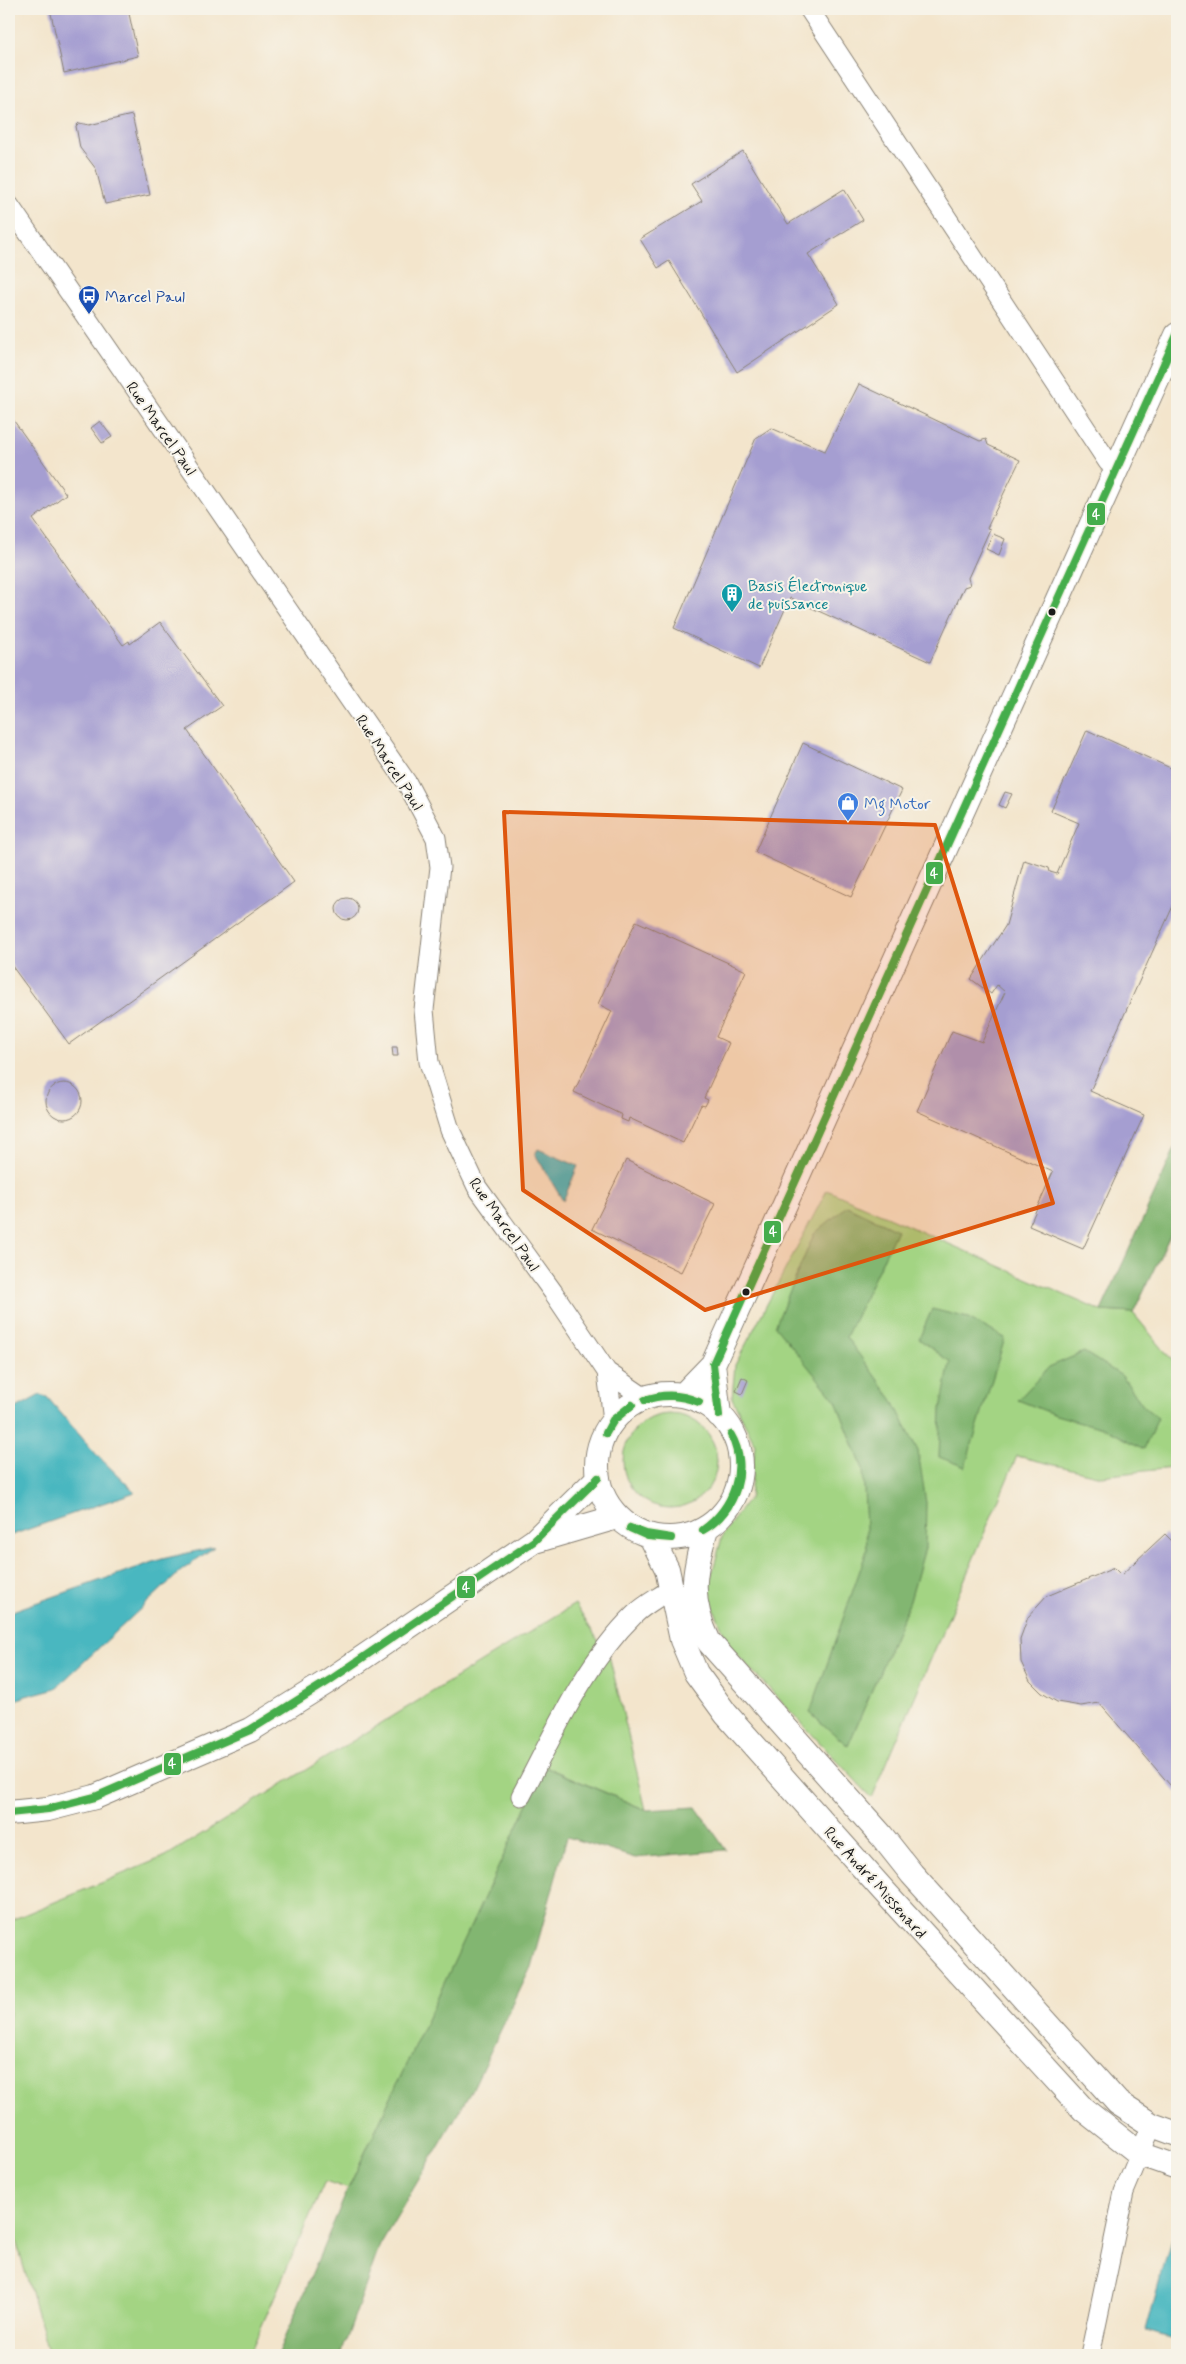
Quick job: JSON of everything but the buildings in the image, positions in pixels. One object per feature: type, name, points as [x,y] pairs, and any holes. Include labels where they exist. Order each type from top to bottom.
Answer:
[{"type":"street","points":[[809,9],[1108,462],[1117,469]]},
{"type":"street","name":"Rue Marcel Paul","points":[[9,205],[407,783],[436,838],[440,867],[424,1010],[429,1062],[450,1130],[477,1187],[553,1292],[607,1372],[645,1398]]},
{"type":"street","points":[[683,1395],[714,1364],[1177,336]]},
{"type":"street","points":[[714,1364],[719,1414]]},
{"type":"street","name":"Rue Marcel Paul","points":[[607,1372],[613,1420]]},
{"type":"street","points":[[664,1394],[683,1395],[701,1401],[719,1414],[732,1432],[740,1453],[741,1475],[735,1496],[723,1515],[706,1529],[689,1536],[670,1539],[652,1537],[633,1529],[618,1517],[604,1499],[598,1478],[597,1458],[602,1438],[613,1420],[629,1406],[645,1398],[664,1394]]},
{"type":"street","points":[[9,1813],[48,1809],[95,1797],[250,1730],[330,1680],[534,1541],[562,1516],[598,1478]]},
{"type":"street","points":[[534,1541],[618,1517]]},
{"type":"street","name":"Rue André Missenard","points":[[706,1529],[696,1562],[693,1591],[699,1621],[709,1642],[1118,2103],[1152,2125],[1177,2134]]},
{"type":"street","name":"Rue André Missenard","points":[[652,1537],[667,1569],[682,1640],[696,1673],[726,1714],[1083,2110],[1140,2154],[1177,2167]]},
{"type":"street","points":[[521,1796],[577,1690],[613,1638],[635,1614],[672,1588]]},
{"type":"street","points":[[726,1714],[752,1692]]},
{"type":"street","points":[[1090,2355],[1124,2192],[1152,2125]]},
{"type":"highlighted area","points":[[504,812],[935,825],[1053,1203],[705,1310],[523,1190]]},
{"type":"green space","points":[[1177,1144],[1177,1221],[1133,1313],[1101,1311]]},
{"type":"green space","points":[[827,1190],[1101,1311],[1133,1313],[1177,1366],[1177,1469],[1101,1476],[1017,1456],[872,1798],[729,1646],[707,1591],[723,1534],[750,1497],[755,1444],[732,1398],[735,1365]]},
{"type":"green space","points":[[847,1206],[897,1230],[846,1337],[892,1399],[918,1451],[926,1503],[925,1548],[910,1601],[848,1746],[810,1713],[867,1550],[863,1469],[836,1401],[775,1326],[814,1234]]},
{"type":"green space","points":[[932,1309],[968,1318],[1005,1338],[965,1467],[939,1457],[941,1409],[950,1362],[919,1339]]},
{"type":"green space","points":[[1084,1352],[1122,1376],[1144,1407],[1158,1418],[1144,1449],[1106,1429],[1056,1415],[1018,1400],[1049,1367]]},
{"type":"green space","points":[[670,1414],[688,1417],[703,1428],[714,1443],[717,1461],[714,1479],[703,1494],[688,1505],[670,1508],[652,1505],[637,1494],[626,1479],[623,1461],[626,1443],[637,1428],[652,1417]]},
{"type":"green space","points":[[575,1604],[610,1659],[646,1810],[546,1767],[348,2189],[325,2181],[249,2355],[49,2355],[9,2216],[9,1921],[166,1856]]},
{"type":"green space","points":[[545,1767],[646,1810],[696,1807],[726,1850],[635,1858],[567,1837],[531,1967],[473,2088],[380,2245],[341,2355],[277,2355],[348,2189]]},
{"type":"water","points":[[538,1149],[578,1166],[563,1201],[535,1154]]},
{"type":"water","points":[[40,1395],[47,1397],[96,1454],[135,1492],[9,1536],[9,1412]]},
{"type":"water","points":[[214,1547],[181,1571],[56,1688],[9,1703],[9,1614],[15,1610],[162,1559]]},
{"type":"water","points":[[1171,2239],[1177,2241],[1177,2340],[1146,2331]]},
{"type":"transit line","name":"4","points":[[719,1415],[713,1364],[1177,335]]},
{"type":"transit line","name":"4","points":[[645,1400],[672,1395],[686,1397],[699,1402]]},
{"type":"transit line","name":"4","points":[[645,1400],[672,1396],[699,1402]]},
{"type":"transit line","name":"4","points":[[606,1433],[613,1420],[632,1405]]},
{"type":"transit line","name":"4","points":[[606,1433],[614,1420],[632,1405]]},
{"type":"transit line","name":"4","points":[[703,1530],[723,1511],[735,1487],[738,1461],[731,1435]]},
{"type":"transit line","name":"4","points":[[703,1530],[724,1512],[736,1488],[739,1461],[737,1448],[731,1435]]},
{"type":"transit line","name":"4","points":[[9,1813],[48,1809],[95,1797],[250,1730],[330,1680],[534,1541],[598,1478]]},
{"type":"transit line","name":"4","points":[[630,1528],[646,1534],[671,1538]]},
{"type":"transit line","name":"4","points":[[630,1528],[648,1536],[671,1538]]},
{"type":"place","name":"Marcel Paul","points":[[89,315]]},
{"type":"place","name":"Basis Électronique de puissance","points":[[732,613]]},
{"type":"place","name":"Mg Motor","points":[[848,822]]}]
